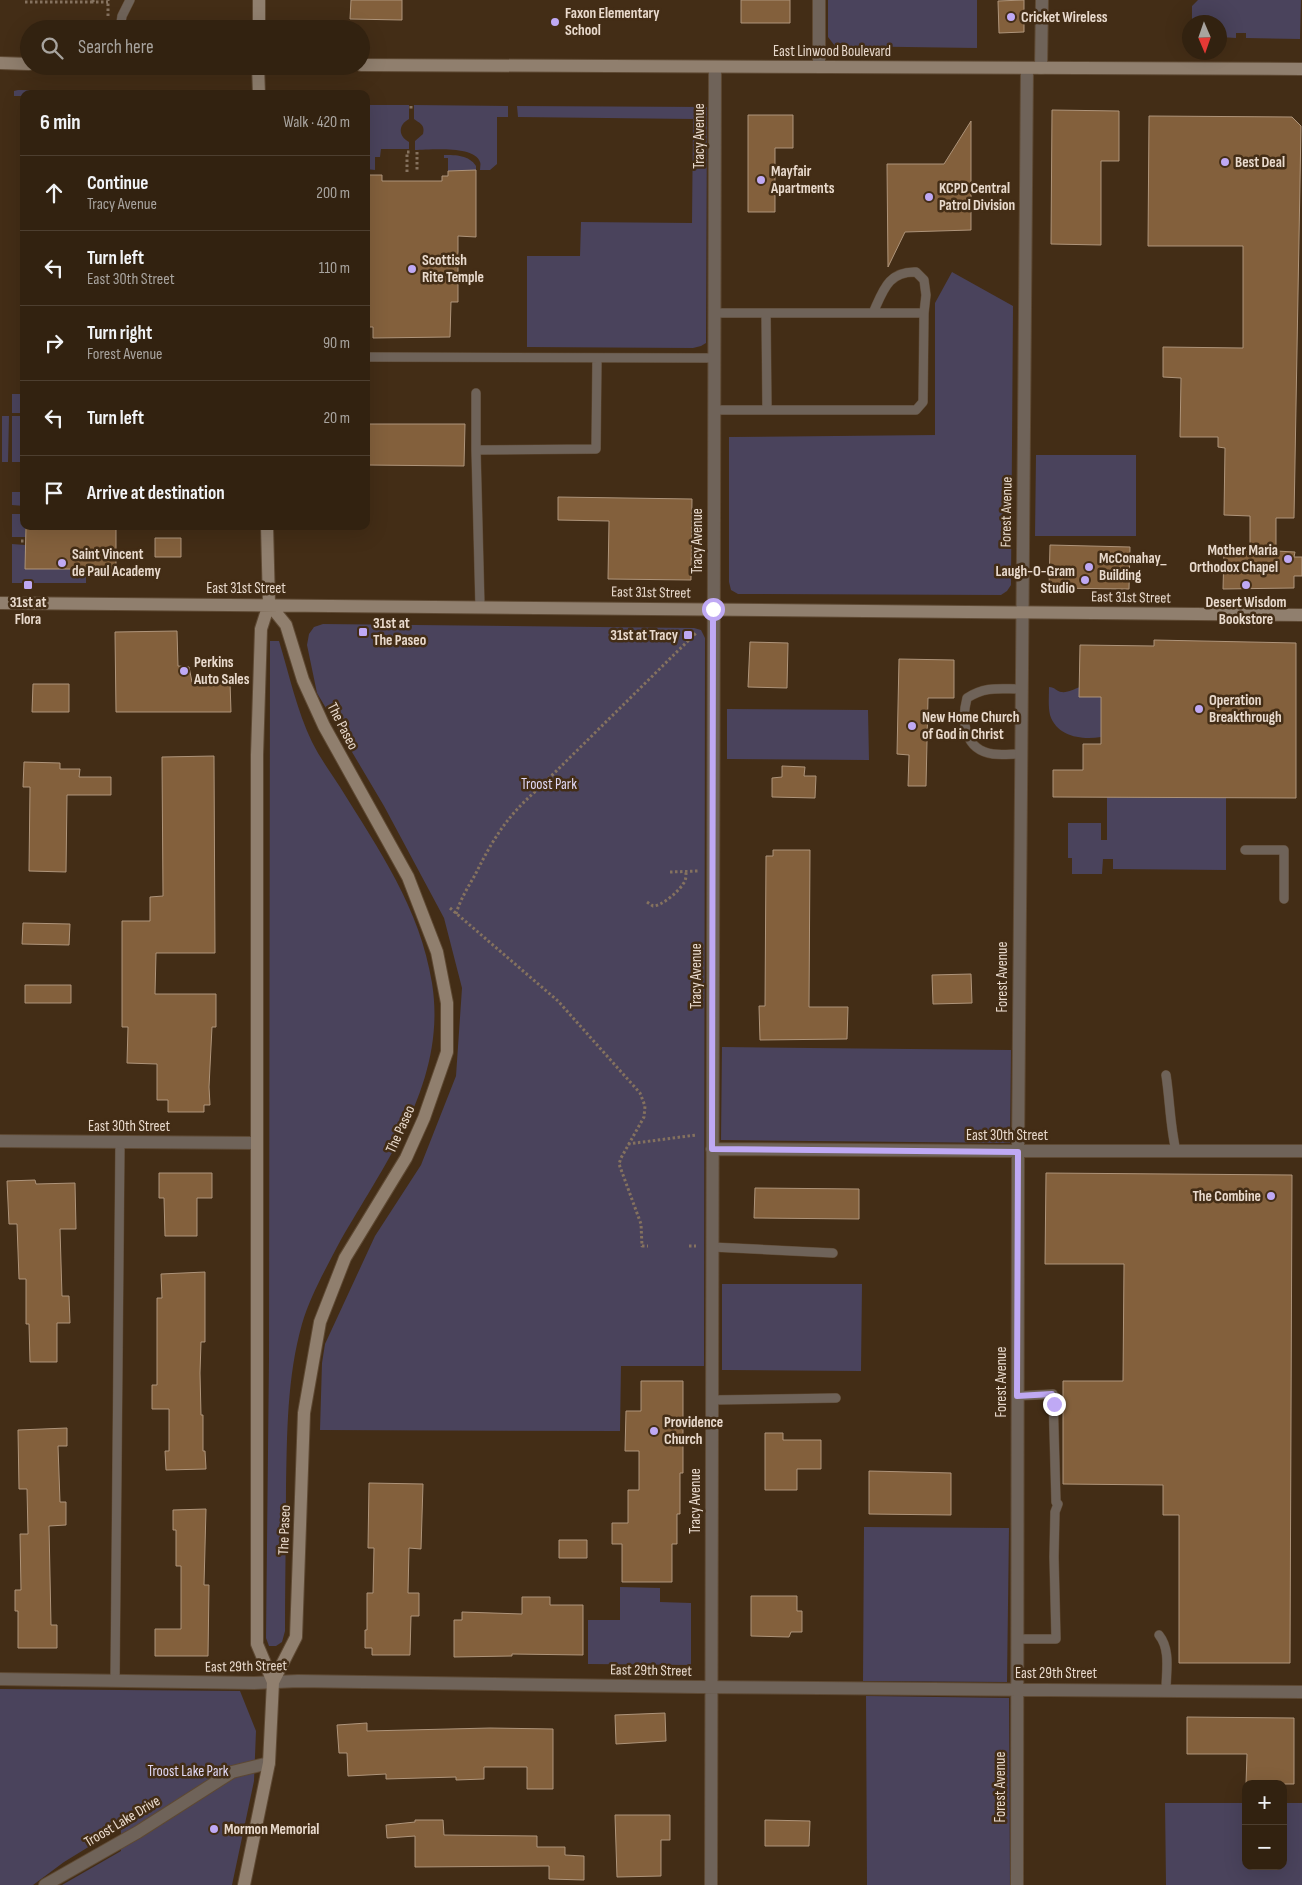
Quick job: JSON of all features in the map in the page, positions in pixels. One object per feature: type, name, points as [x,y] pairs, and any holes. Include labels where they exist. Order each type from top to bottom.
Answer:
[{"type":"main road","points":[[259,0],[259,20]]},
{"type":"main road","points":[[0,63],[20,64]]},
{"type":"main road","name":"East Linwood Boulevard","points":[[370,65],[1302,69]]},
{"type":"main road","points":[[258,75],[259,90]]},
{"type":"main road","name":"The Paseo","points":[[267,530],[269,604],[261,629],[257,755],[257,1644],[273,1682]]},
{"type":"main road","name":"East 31st Street","points":[[0,603],[1302,615]]},
{"type":"main road","name":"The Paseo","points":[[244,1885],[269,1763],[273,1682],[296,1637],[304,1413],[320,1322],[345,1258],[406,1158],[424,1118],[446,1052],[447,1003],[437,952],[408,877],[324,726],[303,680],[286,624],[269,604]]},
{"type":"street","points":[[819,0],[819,67]]},
{"type":"street","points":[[1042,0],[1042,68]]},
{"type":"street","name":"Tracy Avenue","points":[[711,1885],[713,609],[716,67]]},
{"type":"street","name":"Forest Avenue","points":[[1017,1885],[1020,689],[1027,68]]},
{"type":"street","name":"East 30th Street","points":[[0,1141],[257,1143]]},
{"type":"street","name":"East 30th Street","points":[[712,1149],[1018,1152],[1302,1151]]},
{"type":"street","name":"East 29th Street","points":[[0,1679],[1302,1692]]},
{"type":"street","name":"Troost Lake Drive","points":[[45,1885],[138,1832],[232,1772],[269,1763]]},
{"type":"lane","points":[[121,20],[130,0]]},
{"type":"lane","points":[[714,410],[916,410],[923,402],[926,295],[924,280],[916,272],[906,271],[892,278],[883,290],[873,313]]},
{"type":"lane","points":[[714,313],[924,314]]},
{"type":"lane","points":[[766,313],[767,410]]},
{"type":"lane","points":[[370,357],[714,358]]},
{"type":"lane","points":[[476,450],[596,449],[597,358]]},
{"type":"lane","points":[[476,393],[480,607]]},
{"type":"lane","points":[[1020,689],[993,688],[978,691],[967,698],[964,722],[972,744],[982,751],[992,754],[1020,754]]},
{"type":"lane","points":[[1245,850],[1284,850],[1284,899]]},
{"type":"lane","points":[[1166,1075],[1176,1151]]},
{"type":"lane","points":[[115,1681],[120,1142]]},
{"type":"lane","points":[[712,1247],[832,1253]]},
{"type":"lane","points":[[1017,1396],[1052,1394],[1058,1504],[1055,1512],[1054,1557],[1056,1640],[1017,1639]]},
{"type":"lane","points":[[712,1400],[836,1398]]},
{"type":"lane","points":[[1159,1635],[1165,1644],[1166,1690]]},
{"type":"path","points":[[25,2],[108,2]]},
{"type":"path","points":[[407,172],[406,152],[414,152],[417,171]]},
{"type":"path","points":[[456,914],[487,850],[502,826],[519,806],[697,632]]},
{"type":"path","points":[[670,872],[699,872]]},
{"type":"path","points":[[647,902],[653,906],[664,903],[683,885],[686,872]]},
{"type":"path","points":[[450,908],[558,1001],[640,1093],[645,1106],[645,1113],[620,1158],[620,1168],[641,1224],[642,1246],[648,1246]]},
{"type":"path","points":[[628,1144],[696,1135]]},
{"type":"path","points":[[689,1246],[696,1246]]},
{"type":"green space","points":[[828,0],[977,0],[977,48],[835,46],[828,37]]},
{"type":"green space","points":[[1198,0],[1301,0],[1300,39],[1246,38],[1246,33],[1236,33],[1236,38],[1227,37],[1227,15],[1192,15],[1192,6]]},
{"type":"green space","points":[[20,90],[20,96],[14,96],[14,91]]},
{"type":"green space","points":[[370,105],[409,105],[409,119],[401,127],[401,134],[409,142],[409,149],[381,149],[380,157],[375,157],[375,170],[370,169]]},
{"type":"green space","points":[[414,105],[508,106],[508,117],[497,117],[497,164],[490,170],[480,170],[480,162],[469,153],[440,149],[415,150],[415,141],[423,134],[423,129],[422,125],[414,119]]},
{"type":"green space","points":[[517,106],[707,107],[706,343],[693,348],[527,347],[527,256],[580,256],[581,222],[692,223],[693,119],[518,117]]},
{"type":"green space","points":[[444,155],[466,158],[473,162],[476,170],[448,171],[448,158],[444,158]]},
{"type":"green space","points":[[952,272],[1013,306],[1011,585],[1007,591],[1001,595],[738,594],[731,590],[729,582],[729,437],[935,435],[935,303]]},
{"type":"green space","points":[[12,394],[20,394],[20,413],[12,413]]},
{"type":"green space","points":[[2,416],[9,416],[8,462],[2,462]]},
{"type":"green space","points":[[12,416],[20,416],[20,462],[12,462]]},
{"type":"green space","points":[[1036,455],[1136,455],[1136,536],[1035,536]]},
{"type":"green space","points":[[12,492],[20,492],[20,506],[12,505]]},
{"type":"green space","points":[[12,514],[20,514],[20,530],[25,530],[26,537],[12,537]]},
{"type":"green space","points":[[12,544],[25,545],[25,568],[86,569],[86,583],[12,583]]},
{"type":"green space","name":"Troost Park","points":[[323,624],[694,628],[701,630],[705,638],[704,1366],[621,1366],[620,1431],[320,1430],[322,1363],[325,1344],[375,1236],[421,1165],[456,1076],[462,988],[444,918],[384,806],[317,693],[307,645],[309,634],[314,627]]},
{"type":"green space","points":[[270,641],[279,641],[298,705],[312,742],[383,857],[408,905],[426,956],[432,983],[434,1020],[430,1055],[421,1089],[408,1122],[327,1266],[313,1294],[302,1324],[293,1364],[288,1426],[285,1631],[282,1642],[276,1646],[269,1646],[266,1638],[269,1358]]},
{"type":"green space","points":[[1049,687],[1064,692],[1080,687],[1101,697],[1101,737],[1078,737],[1058,728],[1050,715]]},
{"type":"green space","points":[[727,709],[868,710],[869,760],[727,759]]},
{"type":"green space","points":[[1107,797],[1226,798],[1226,870],[1113,869],[1113,859],[1103,859],[1102,874],[1072,874],[1072,858],[1068,858],[1068,823],[1101,823],[1101,840],[1107,840]]},
{"type":"green space","points":[[722,1047],[1011,1050],[1010,1143],[721,1140]]},
{"type":"green space","points":[[722,1284],[862,1284],[861,1371],[722,1370]]},
{"type":"green space","points":[[864,1527],[1009,1528],[1007,1682],[863,1681]]},
{"type":"green space","points":[[620,1587],[660,1588],[660,1602],[691,1603],[691,1665],[588,1664],[588,1620],[620,1620]]},
{"type":"green space","name":"Troost Lake Park","points":[[0,1689],[240,1691],[256,1731],[254,1781],[232,1885],[62,1885],[121,1851],[121,1827],[64,1862],[33,1885],[0,1885]]},
{"type":"green space","points":[[866,1696],[1009,1698],[1010,1885],[867,1885]]},
{"type":"green space","points":[[1165,1803],[1242,1803],[1242,1870],[1287,1870],[1287,1803],[1302,1803],[1302,1885],[1166,1885]]},
{"type":"building","points":[[351,0],[402,0],[402,20],[350,19]]},
{"type":"building","points":[[741,0],[790,0],[790,23],[741,23]]},
{"type":"building","name":"Cricket Wireless","points":[[1024,0],[1024,32],[999,33],[998,1]]},
{"type":"building","points":[[1052,110],[1119,111],[1119,161],[1101,161],[1101,245],[1051,244]]},
{"type":"building","name":"Mayfair Apartments","points":[[748,115],[793,115],[793,148],[775,148],[775,212],[748,212]]},
{"type":"building","points":[[1149,116],[1292,117],[1301,126],[1294,518],[1276,518],[1276,551],[1295,552],[1294,557],[1302,557],[1302,576],[1294,576],[1294,588],[1223,589],[1224,551],[1250,551],[1250,516],[1224,515],[1225,448],[1218,447],[1218,437],[1180,437],[1181,378],[1163,377],[1163,347],[1243,348],[1243,246],[1148,246]]},
{"type":"building","name":"KCPD Central Patrol Division","points":[[971,121],[971,230],[905,232],[888,267],[887,164],[944,164]]},
{"type":"building","name":"Scottish Rite Temple","points":[[476,170],[476,237],[458,236],[458,302],[451,302],[450,337],[373,338],[373,327],[370,327],[370,175],[382,175],[382,181],[442,181],[442,176],[448,176],[448,171]]},
{"type":"building","points":[[370,424],[465,424],[464,466],[370,465]]},
{"type":"building","points":[[558,497],[692,499],[691,580],[608,579],[609,521],[558,520]]},
{"type":"building","name":"Saint Vincent de Paul Academy","points":[[26,530],[116,530],[116,569],[25,569]]},
{"type":"building","points":[[155,538],[181,538],[181,557],[155,557]]},
{"type":"building","name":"McConahay_ Building","points":[[1050,545],[1130,547],[1129,589],[1049,588]]},
{"type":"building","points":[[177,631],[178,666],[189,667],[192,682],[230,682],[231,712],[116,712],[115,632]]},
{"type":"building","name":"Operation Breakthrough","points":[[1154,640],[1296,643],[1296,798],[1053,797],[1053,770],[1083,770],[1083,744],[1101,744],[1101,697],[1079,697],[1080,645],[1154,646]]},
{"type":"building","points":[[750,642],[788,643],[787,688],[748,687]]},
{"type":"building","name":"New Home Church of God in Christ","points":[[899,659],[954,660],[954,698],[928,698],[926,786],[908,786],[909,755],[897,754]]},
{"type":"building","points":[[33,684],[69,684],[69,712],[32,712]]},
{"type":"building","points":[[214,756],[215,953],[156,953],[155,994],[216,994],[216,1027],[212,1027],[210,1105],[204,1105],[204,1112],[168,1112],[168,1100],[157,1100],[157,1064],[127,1063],[128,1027],[122,1027],[122,921],[150,921],[150,897],[163,896],[162,757]]},
{"type":"building","points":[[24,762],[60,763],[60,769],[80,769],[79,777],[111,777],[111,795],[67,795],[66,872],[29,871],[30,787],[23,787]]},
{"type":"building","points":[[782,766],[805,767],[804,776],[816,776],[815,798],[772,797],[772,778],[782,777]]},
{"type":"building","points":[[773,850],[810,850],[809,1007],[848,1007],[847,1039],[760,1040],[759,1006],[765,1006],[766,856],[773,856]]},
{"type":"building","points":[[23,923],[70,924],[69,945],[22,944]]},
{"type":"building","points":[[971,974],[972,1003],[933,1004],[932,975]]},
{"type":"building","points":[[25,985],[71,985],[71,1003],[25,1003]]},
{"type":"building","points":[[159,1173],[212,1173],[212,1198],[197,1198],[197,1236],[165,1236],[164,1198],[159,1198]]},
{"type":"building","points":[[1046,1173],[1292,1175],[1290,1663],[1179,1663],[1179,1515],[1163,1515],[1163,1485],[1063,1484],[1063,1381],[1123,1381],[1124,1264],[1045,1264]]},
{"type":"building","points":[[35,1180],[36,1184],[75,1183],[76,1229],[60,1229],[62,1296],[69,1296],[70,1323],[57,1323],[57,1362],[30,1362],[29,1324],[26,1324],[26,1279],[19,1279],[17,1224],[9,1224],[7,1181]]},
{"type":"building","points":[[755,1188],[859,1189],[859,1219],[754,1218]]},
{"type":"building","points":[[205,1272],[205,1342],[201,1342],[200,1373],[203,1451],[205,1451],[206,1469],[166,1470],[165,1451],[169,1451],[169,1409],[152,1409],[152,1385],[157,1385],[157,1298],[162,1298],[161,1274]]},
{"type":"building","points":[[641,1381],[683,1381],[683,1473],[680,1473],[680,1514],[677,1514],[677,1544],[672,1544],[672,1582],[622,1582],[622,1544],[612,1544],[612,1523],[628,1523],[628,1490],[639,1490],[639,1451],[625,1451],[626,1411],[641,1411]]},
{"type":"building","points":[[67,1428],[67,1446],[58,1446],[60,1502],[66,1502],[66,1525],[49,1526],[51,1625],[57,1625],[57,1648],[18,1648],[18,1611],[15,1611],[15,1590],[21,1590],[20,1534],[28,1534],[27,1489],[19,1489],[18,1430]]},
{"type":"building","points":[[765,1433],[783,1433],[783,1440],[821,1440],[821,1469],[797,1469],[797,1490],[765,1490]]},
{"type":"building","points":[[869,1471],[951,1473],[951,1515],[869,1514]]},
{"type":"building","points":[[369,1483],[423,1484],[421,1549],[409,1548],[408,1593],[419,1593],[419,1616],[411,1616],[410,1655],[372,1655],[372,1648],[365,1648],[367,1593],[373,1593],[374,1548],[368,1548]]},
{"type":"building","points":[[206,1509],[204,1585],[209,1585],[208,1656],[155,1656],[155,1629],[181,1629],[181,1566],[176,1566],[176,1530],[173,1530],[173,1510]]},
{"type":"building","points":[[559,1540],[587,1540],[587,1558],[559,1558]]},
{"type":"building","points":[[751,1596],[797,1596],[797,1611],[802,1611],[802,1632],[791,1632],[789,1637],[751,1636]]},
{"type":"building","points":[[522,1597],[550,1597],[550,1605],[583,1605],[583,1655],[512,1654],[512,1656],[454,1657],[454,1620],[462,1620],[462,1612],[522,1614]]},
{"type":"building","points":[[665,1713],[666,1741],[616,1744],[615,1715]]},
{"type":"building","points":[[1187,1717],[1294,1718],[1294,1784],[1287,1784],[1287,1780],[1246,1780],[1247,1754],[1187,1754]]},
{"type":"building","points":[[367,1723],[367,1731],[490,1728],[553,1729],[553,1789],[527,1789],[527,1767],[484,1767],[484,1779],[456,1780],[456,1777],[386,1779],[386,1774],[348,1776],[347,1753],[339,1753],[337,1725]]},
{"type":"building","points":[[615,1815],[670,1815],[670,1840],[661,1840],[661,1876],[617,1877]]},
{"type":"building","points":[[415,1820],[443,1820],[444,1835],[537,1836],[537,1847],[565,1847],[565,1855],[584,1856],[584,1880],[549,1879],[549,1866],[415,1867],[415,1836],[387,1838],[386,1825],[415,1822]]},
{"type":"building","points":[[765,1820],[810,1821],[809,1846],[765,1846]]},
{"type":"place","name":"Cricket Wireless","points":[[1011,17]]},
{"type":"place","name":"Faxon Elementary School","points":[[555,22]]},
{"type":"place","name":"Best Deal","points":[[1225,162]]},
{"type":"place","name":"Mayfair Apartments","points":[[761,180]]},
{"type":"place","name":"KCPD Central Patrol Division","points":[[929,197]]},
{"type":"place","name":"Scottish Rite Temple","points":[[412,269]]},
{"type":"place","name":"Mother Maria Orthodox Chapel","points":[[1288,559]]},
{"type":"place","name":"Saint Vincent de Paul Academy","points":[[62,563]]},
{"type":"place","name":"McConahay_ Building","points":[[1089,567]]},
{"type":"place","name":"Laugh-O-Gram Studio","points":[[1085,580]]},
{"type":"place","name":"31st at Flora","points":[[28,585]]},
{"type":"place","name":"Desert Wisdom Bookstore","points":[[1246,585]]},
{"type":"place","name":"31st at The Paseo","points":[[363,632]]},
{"type":"place","name":"31st at Tracy","points":[[688,635]]},
{"type":"place","name":"Perkins Auto Sales","points":[[184,671]]},
{"type":"place","name":"Operation Breakthrough","points":[[1199,709]]},
{"type":"place","name":"New Home Church of God in Christ","points":[[912,726]]},
{"type":"place","name":"The Combine","points":[[1271,1196]]},
{"type":"place","name":"Providence Church","points":[[654,1431]]},
{"type":"place","name":"Mormon Memorial","points":[[214,1829]]},
{"type":"route","points":[[713,609],[712,1149],[1018,1152],[1017,1396],[1052,1394],[1054,1404]]}]
